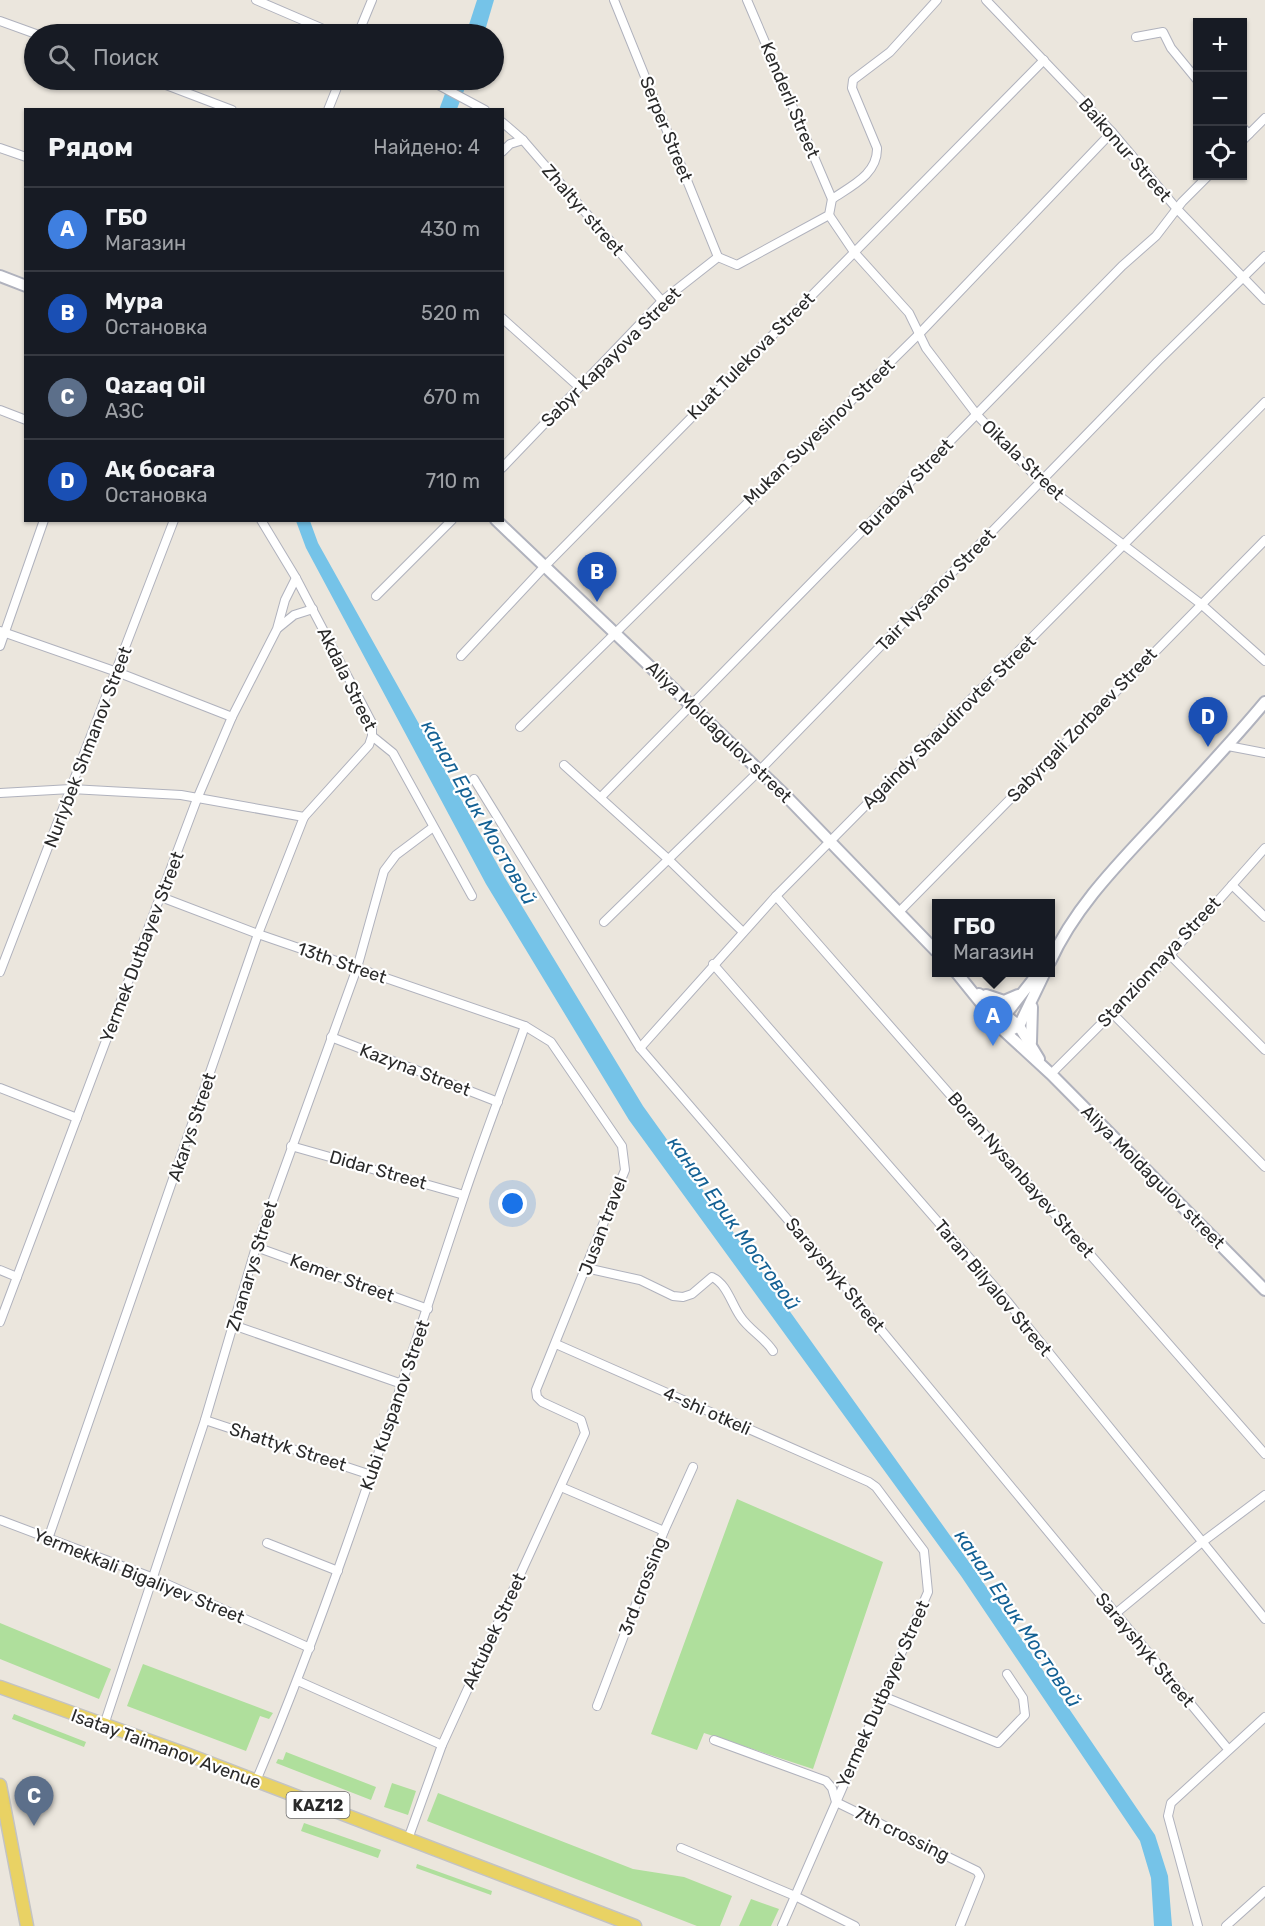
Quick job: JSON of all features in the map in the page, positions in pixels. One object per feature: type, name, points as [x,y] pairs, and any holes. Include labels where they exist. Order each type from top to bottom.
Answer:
[{"type":"main road","points":[[0,276],[24,285]]},
{"type":"main road","name":"Aliya Moldagulov street","points":[[498,522],[831,841],[932,947]]},
{"type":"main road","points":[[1055,952],[1077,914],[1107,876],[1228,746],[1265,702]]},
{"type":"main road","name":"Aliya Moldagulov street","points":[[960,977],[1002,1029],[1051,1074],[1265,1290]]},
{"type":"main road","points":[[1037,977],[1029,995],[1019,1026],[1011,1030],[1002,1029],[1006,1014],[1029,995],[1042,977]]},
{"type":"main road","name":"Aliya Moldagulov street","points":[[967,985],[1019,1026],[1031,1042],[1041,1065]]},
{"type":"main road","points":[[967,985],[993,999],[1004,1001],[1029,995]]},
{"type":"main road","points":[[1029,995],[1031,1042]]},
{"type":"main road","name":"Isatay Taimanov Avenue","points":[[0,1687],[256,1781],[635,1926]]},
{"type":"main road","points":[[0,1785],[27,1926]]},
{"type":"street","points":[[256,0],[311,24]]},
{"type":"street","points":[[362,24],[372,0]]},
{"type":"street","name":"Serper Street","points":[[614,0],[718,257]]},
{"type":"street","name":"Kenderli Street","points":[[747,0],[832,199]]},
{"type":"street","points":[[718,257],[736,265],[829,215],[832,199],[869,173],[877,158],[877,148],[852,88],[853,80],[890,52],[936,0]]},
{"type":"street","name":"Baikonur Street","points":[[986,0],[1112,132],[1176,209],[1265,300]]},
{"type":"street","points":[[0,21],[24,30]]},
{"type":"street","points":[[1136,36],[1163,32],[1171,48],[1193,76]]},
{"type":"street","name":"Kuat Tulekova Street","points":[[461,656],[545,566],[1044,60]]},
{"type":"street","points":[[179,90],[227,108]]},
{"type":"street","points":[[329,108],[336,90]]},
{"type":"street","points":[[450,90],[482,108]]},
{"type":"street","points":[[1249,134],[1265,118]]},
{"type":"street","name":"Zhaltyr street","points":[[504,124],[523,140],[662,301]]},
{"type":"street","name":"Mukan Suyesinov Street","points":[[520,727],[920,333],[1112,132]]},
{"type":"street","points":[[504,150],[510,144],[523,140]]},
{"type":"street","points":[[0,148],[24,157]]},
{"type":"street","name":"Burabay Street","points":[[601,797],[1122,266],[1156,236],[1176,209],[1204,180]]},
{"type":"street","name":"Oikala Street","points":[[829,215],[854,252],[909,313],[926,348],[977,415],[1041,482],[1201,604],[1265,661]]},
{"type":"street","name":"Tair Nysanov Street","points":[[604,922],[759,771],[1265,256]]},
{"type":"street","name":"Sabyr Kapayova Street","points":[[504,466],[662,301],[718,257]]},
{"type":"street","points":[[504,320],[579,387]]},
{"type":"street","name":"Againdy Shaudirovter Street","points":[[640,1048],[776,896],[1265,402]]},
{"type":"street","points":[[0,410],[24,419]]},
{"type":"street","points":[[0,646],[2,632],[43,522]]},
{"type":"street","name":"Nurlybek Shmanov Street","points":[[0,972],[173,522]]},
{"type":"street","name":"Akdala Street","points":[[262,522],[313,609],[372,723],[372,736],[393,753],[432,828],[472,896]]},
{"type":"street","points":[[376,596],[450,522]]},
{"type":"street","name":"Sabyrgali Zorbaev Street","points":[[900,911],[1265,540]]},
{"type":"street","name":"Yermek Dutbayev Street","points":[[0,1322],[197,799],[232,717],[277,629],[285,600],[296,578]]},
{"type":"street","points":[[277,629],[294,615],[313,609]]},
{"type":"street","points":[[2,632],[117,672],[232,717]]},
{"type":"street","name":"Akarys Street","points":[[48,1539],[258,934],[304,817],[369,746],[372,736]]},
{"type":"street","points":[[1228,746],[1265,753]]},
{"type":"street","points":[[564,765],[668,859],[743,932]]},
{"type":"street","name":"Sarayshyk Street","points":[[474,779],[640,1048],[837,1276],[1228,1749]]},
{"type":"street","points":[[0,793],[72,789],[181,795],[304,817]]},
{"type":"street","name":"Zhanarys Street","points":[[104,1725],[151,1577],[205,1420],[256,1247],[357,968],[384,871],[396,855],[432,828]]},
{"type":"street","name":"Stanzionnaya Street","points":[[1051,1074],[1170,955],[1265,848]]},
{"type":"street","points":[[1232,885],[1265,917]]},
{"type":"street","name":"Boran Nysanbayev Street","points":[[776,896],[1265,1454]]},
{"type":"street","name":"13th Street","points":[[161,897],[258,934],[525,1026]]},
{"type":"street","points":[[1170,955],[1265,1050]]},
{"type":"street","name":"Taran Bilyalov Street","points":[[713,964],[1007,1301],[1200,1543],[1265,1619]]},
{"type":"street","points":[[1112,1013],[1265,1167]]},
{"type":"street","name":"Kubi Kuspanov Street","points":[[256,1781],[298,1681],[338,1571],[428,1310],[464,1195],[525,1026]]},
{"type":"street","name":"Jusan travel","points":[[525,1026],[551,1042],[622,1146],[625,1158],[625,1170],[536,1390],[537,1397],[542,1402],[581,1420],[585,1426]]},
{"type":"street","name":"Kazyna Street","points":[[331,1037],[498,1102]]},
{"type":"street","points":[[0,1088],[77,1118]]},
{"type":"street","name":"Didar Street","points":[[291,1146],[464,1195]]},
{"type":"street","name":"Kemer Street","points":[[256,1247],[428,1310]]},
{"type":"street","points":[[586,1268],[640,1280],[673,1296],[683,1297],[692,1294],[712,1277],[720,1281],[739,1316],[754,1333],[768,1342],[773,1351]]},
{"type":"street","points":[[0,1270],[17,1277]]},
{"type":"street","points":[[233,1325],[402,1384]]},
{"type":"street","name":"4-shi otkeli","points":[[556,1344],[858,1478]]},
{"type":"street","name":"Shattyk Street","points":[[205,1420],[371,1475]]},
{"type":"street","name":"Aktubek Street","points":[[408,1839],[442,1745],[561,1487],[585,1433],[585,1426]]},
{"type":"street","name":"3rd crossing","points":[[597,1706],[664,1531],[693,1467]]},
{"type":"street","name":"Yermek Dutbayev Street","points":[[782,1926],[928,1592],[924,1551],[876,1487],[858,1478]]},
{"type":"street","points":[[561,1487],[664,1531]]},
{"type":"street","points":[[1115,1614],[1200,1543],[1265,1495]]},
{"type":"street","name":"Yermekkali Bigaliyev Street","points":[[0,1520],[151,1577],[310,1648]]},
{"type":"street","points":[[267,1543],[338,1571]]},
{"type":"street","points":[[882,1696],[998,1743],[1025,1715],[1023,1698],[1007,1674]]},
{"type":"street","points":[[298,1681],[442,1745]]},
{"type":"street","points":[[1198,1926],[1168,1816],[1171,1803],[1228,1749],[1265,1718]]},
{"type":"street","name":"7th crossing","points":[[714,1740],[826,1781],[832,1788],[836,1802],[977,1871],[980,1876],[979,1884],[960,1926]]},
{"type":"street","points":[[681,1848],[795,1896],[855,1926]]},
{"type":"street","points":[[1226,1926],[1265,1892]]},
{"type":"green space","points":[[737,1499],[883,1562],[813,1769],[704,1733],[697,1750],[651,1734]]},
{"type":"green space","points":[[0,1623],[111,1669],[99,1699],[0,1659]]},
{"type":"green space","points":[[143,1664],[273,1713],[269,1719],[260,1716],[246,1751],[127,1706]]},
{"type":"green space","points":[[14,1714],[86,1742],[84,1747],[12,1719]]},
{"type":"green space","points":[[286,1752],[376,1787],[371,1800],[276,1763],[278,1759],[283,1760]]},
{"type":"green space","points":[[392,1783],[416,1791],[408,1815],[384,1807]]},
{"type":"green space","points":[[438,1793],[633,1869],[684,1877],[732,1896],[720,1926],[697,1926],[427,1821]]},
{"type":"green space","points":[[304,1823],[381,1850],[378,1858],[301,1831]]},
{"type":"green space","points":[[417,1864],[492,1891],[491,1895],[416,1868]]},
{"type":"green space","points":[[751,1899],[779,1909],[771,1926],[739,1926]]},
{"type":"water","points":[[477,0],[494,0],[487,24],[469,24]]},
{"type":"water","points":[[446,90],[464,90],[457,108],[440,108]]},
{"type":"water","name":"канал Ерик Мостовой","points":[[296,522],[310,522],[318,543],[505,878],[643,1106],[974,1569],[1155,1835],[1168,1876],[1172,1926],[1154,1926],[1151,1878],[1140,1841],[961,1576],[629,1120],[486,884],[306,548]]},
{"type":"place","name":"Мура","points":[[597,602]]},
{"type":"place","name":"Ақ босаға","points":[[1208,747]]},
{"type":"place","name":"ГБО","points":[[993,1046]]},
{"type":"place","name":"Qazaq Oil","points":[[34,1826]]}]
